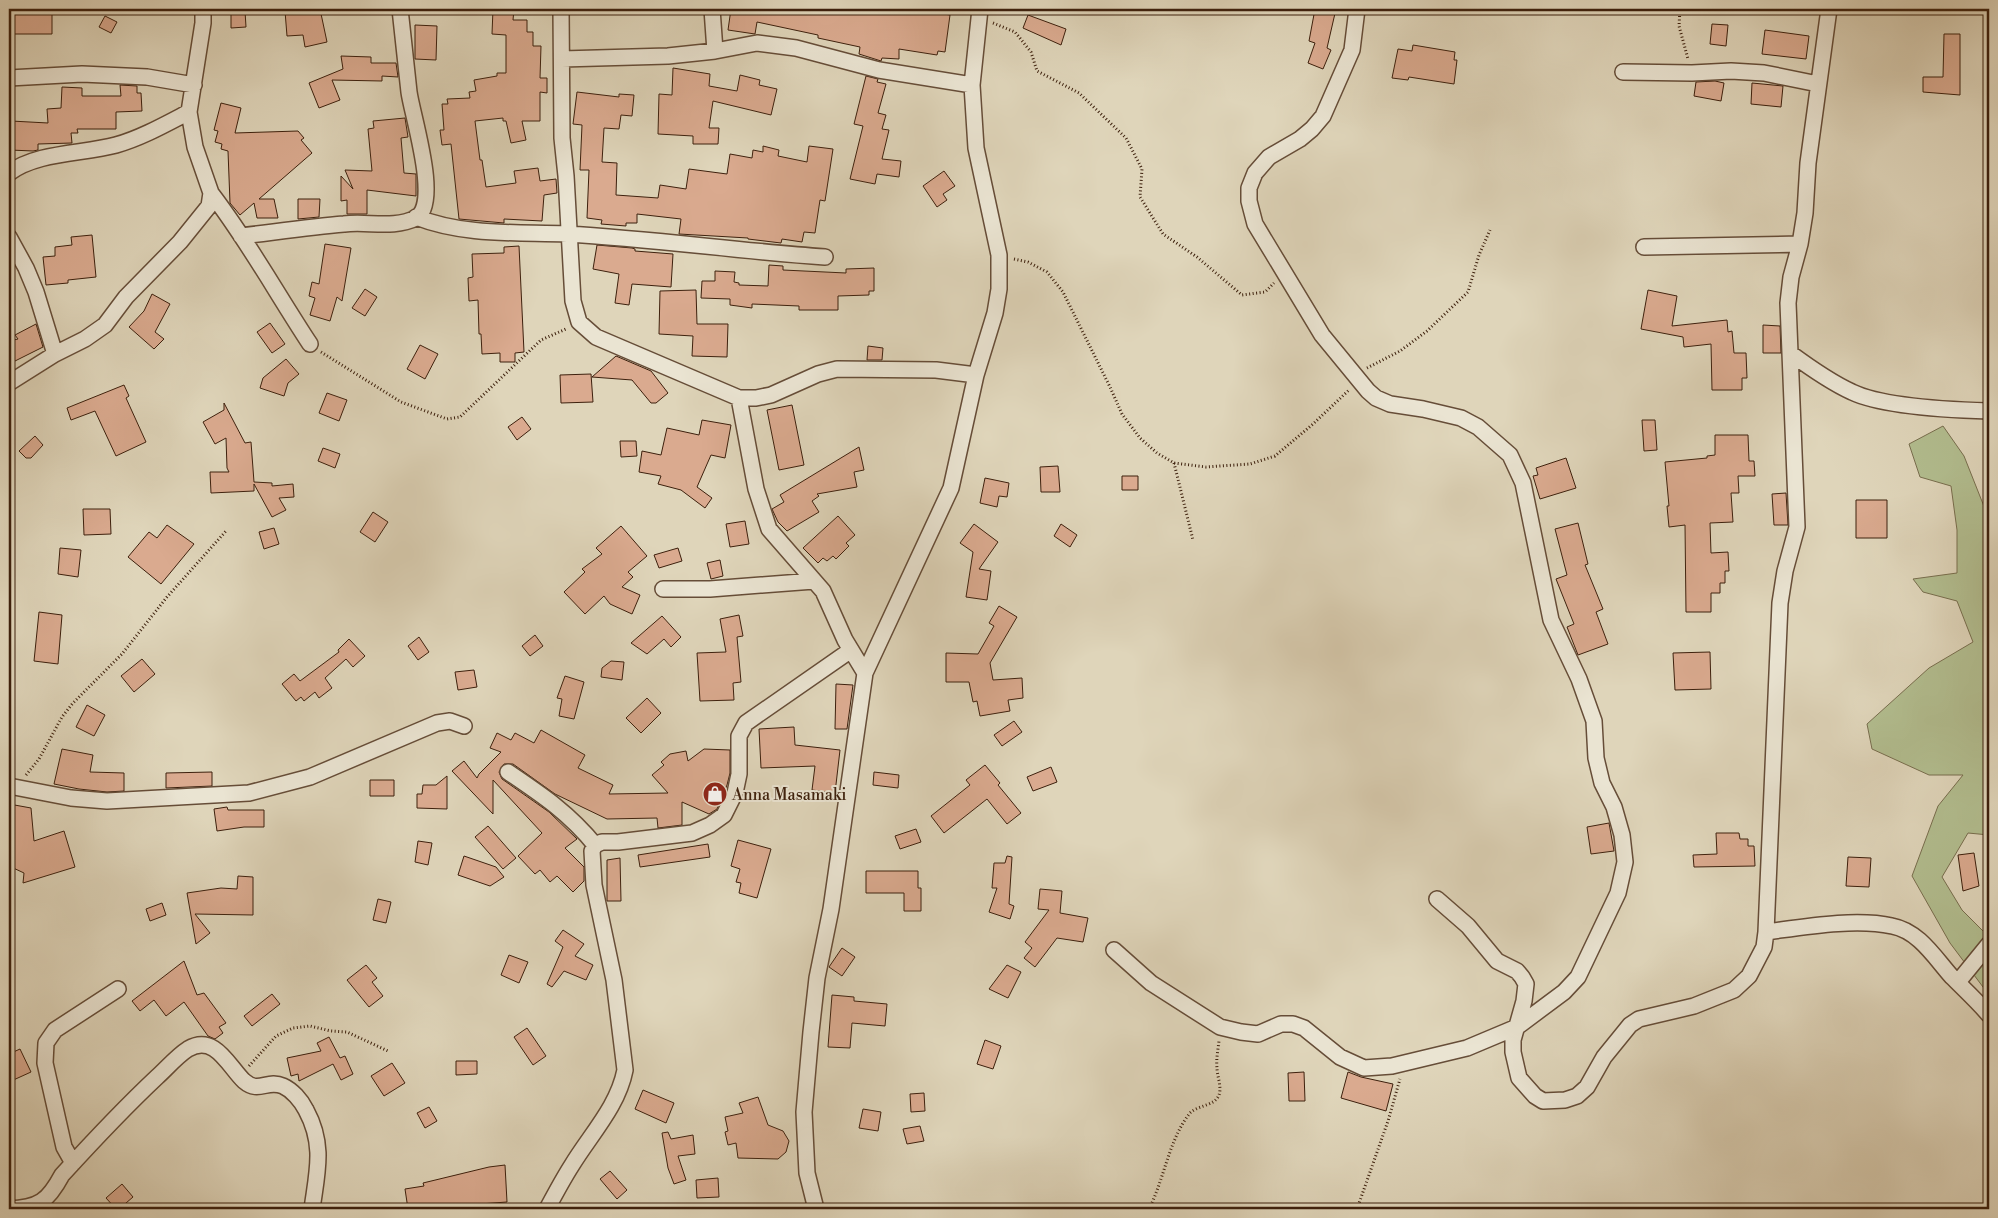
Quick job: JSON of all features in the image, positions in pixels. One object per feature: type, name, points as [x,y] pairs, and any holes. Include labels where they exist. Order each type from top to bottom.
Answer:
[{"type":"street","points":[[203,9],[189,112],[195,147],[211,193],[269,276],[310,344]]},
{"type":"street","points":[[400,9],[409,95],[422,148],[425,180],[424,205],[416,217]]},
{"type":"street","points":[[561,9],[562,138],[573,301],[579,322],[596,337],[739,398],[756,398],[770,395],[818,374],[837,369],[936,370],[976,375]]},
{"type":"street","points":[[712,9],[715,51]]},
{"type":"street","points":[[1114,950],[1151,983],[1220,1027],[1258,1034],[1281,1024],[1293,1024],[1304,1028],[1340,1057],[1364,1068],[1405,1063],[1467,1048],[1517,1027],[1564,992],[1578,977],[1618,893],[1625,862],[1622,835],[1614,807],[1602,783],[1596,758],[1594,721],[1579,678],[1551,620],[1523,483],[1510,455],[1478,427],[1461,418],[1423,408],[1390,404],[1376,398],[1368,391],[1358,376],[1322,335],[1255,224],[1249,201],[1250,188],[1255,173],[1269,157],[1300,139],[1323,116],[1352,50],[1357,9]]},
{"type":"street","points":[[1437,899],[1468,926],[1497,961],[1517,971],[1526,984],[1524,1000],[1513,1040],[1513,1052],[1519,1078],[1534,1096],[1543,1101],[1566,1100],[1577,1096],[1587,1087],[1604,1058],[1619,1038],[1639,1018],[1694,1006],[1734,990],[1749,976],[1764,946],[1780,604],[1784,571],[1797,527],[1788,303],[1791,277],[1800,244],[1805,213],[1808,163],[1829,9]]},
{"type":"street","points":[[816,1209],[807,1173],[804,1112],[810,1032],[816,978],[831,909],[865,673],[951,488],[976,375],[995,313],[999,289],[999,255],[976,148],[972,86],[979,13]]},
{"type":"street","points":[[562,59],[668,56],[715,51],[757,43],[788,47],[879,70],[972,86]]},
{"type":"street","points":[[1623,72],[1692,73],[1731,71],[1764,73],[1818,84]]},
{"type":"street","points":[[9,78],[92,75],[147,77],[194,86]]},
{"type":"street","points":[[9,173],[18,166],[35,159],[88,151],[118,144],[189,112]]},
{"type":"street","points":[[9,383],[55,354],[85,339],[105,325],[126,298],[200,219],[211,200],[211,193]]},
{"type":"street","points":[[241,236],[346,223],[383,224],[416,217],[435,225],[494,232],[568,234],[758,253],[825,257]]},
{"type":"street","points":[[9,237],[26,268],[36,292],[55,354]]},
{"type":"street","points":[[1644,247],[1800,244]]},
{"type":"street","points":[[1790,352],[1813,370],[1853,393],[1890,402],[1989,411]]},
{"type":"street","points":[[739,398],[756,489],[769,529],[822,591],[851,650],[865,673]]},
{"type":"street","points":[[663,589],[710,589],[814,581]]},
{"type":"street","points":[[547,1209],[572,1165],[617,1098],[623,1083],[625,1070],[614,980],[594,885],[592,851],[596,845],[602,842],[618,842],[692,832],[710,825],[724,815],[735,793],[739,774],[739,736],[746,723],[851,650]]},
{"type":"street","points":[[12,786],[71,798],[107,802],[249,793],[310,777],[438,723],[450,721],[464,726]]},
{"type":"street","points":[[508,772],[553,802],[596,845]]},
{"type":"street","points":[[1766,932],[1814,926],[1860,924],[1893,926],[1918,939],[1989,1016]]},
{"type":"street","points":[[1958,982],[1989,944]]},
{"type":"street","points":[[73,1163],[64,1147],[44,1063],[46,1043],[55,1030],[118,989]]},
{"type":"street","points":[[9,1209],[32,1207],[46,1199],[53,1192],[62,1174],[143,1090],[188,1049],[201,1045],[209,1046],[220,1053],[242,1080],[254,1088],[270,1083],[282,1086],[294,1094],[303,1104],[313,1122],[318,1143],[318,1168],[312,1209]]},
{"type":"path","points":[[1680,9],[1679,26],[1692,73]]},
{"type":"path","points":[[979,13],[1015,32],[1030,52],[1037,71],[1079,93],[1126,138],[1142,169],[1140,197],[1163,234],[1197,257],[1242,295],[1265,292],[1284,273]]},
{"type":"path","points":[[999,255],[1028,262],[1047,272],[1063,292],[1122,414],[1140,438],[1157,453],[1174,463],[1206,467],[1250,464],[1275,456],[1314,424],[1358,376],[1400,352],[1427,331],[1468,292],[1479,255],[1490,230]]},
{"type":"path","points":[[310,344],[326,356],[401,402],[447,419],[460,417],[465,413],[542,340],[579,322]]},
{"type":"path","points":[[1174,463],[1193,540]]},
{"type":"path","points":[[12,786],[39,758],[62,717],[73,703],[122,654],[167,597],[226,531]]},
{"type":"path","points":[[239,1075],[276,1036],[293,1028],[310,1026],[331,1031],[347,1032],[388,1051]]},
{"type":"path","points":[[1149,1209],[1176,1137],[1190,1113],[1196,1108],[1214,1102],[1219,1097],[1220,1091],[1216,1067],[1220,1027]]},
{"type":"path","points":[[1357,1209],[1388,1121],[1405,1063]]},
{"type":"green space","points":[[1943,426],[1964,456],[1989,519],[1989,835],[1968,833],[1942,877],[1962,910],[1989,937],[1989,995],[1950,943],[1912,876],[1938,806],[1963,775],[1929,775],[1872,749],[1867,724],[1929,668],[1973,642],[1957,601],[1923,592],[1913,579],[1957,573],[1957,530],[1951,486],[1920,477],[1909,444]]},
{"type":"building","points":[[9,9],[52,9],[52,34],[9,34]]},
{"type":"building","points":[[320,9],[327,42],[305,47],[303,35],[287,36],[285,11]]},
{"type":"building","points":[[493,9],[514,9],[513,20],[527,20],[527,32],[533,32],[533,46],[541,46],[540,78],[547,78],[547,93],[540,92],[540,121],[522,121],[526,140],[511,143],[506,121],[503,121],[503,118],[475,121],[486,187],[516,183],[514,171],[538,168],[540,181],[556,179],[557,193],[544,195],[542,221],[504,219],[504,223],[459,219],[451,144],[442,145],[440,130],[444,130],[442,104],[448,104],[447,99],[470,98],[469,92],[476,91],[474,80],[497,76],[497,73],[506,73],[506,35],[492,34]]},
{"type":"building","points":[[731,9],[939,9],[938,13],[950,15],[945,52],[938,51],[937,55],[899,49],[899,59],[882,58],[881,61],[859,54],[860,47],[818,38],[818,35],[757,22],[755,34],[728,30]]},
{"type":"building","points":[[1315,9],[1336,9],[1327,48],[1331,50],[1323,69],[1308,63],[1315,43],[1309,41]]},
{"type":"building","points":[[245,11],[246,27],[231,28],[231,12]]},
{"type":"building","points":[[1028,15],[1066,29],[1061,45],[1023,28]]},
{"type":"building","points":[[105,16],[117,22],[111,33],[99,27]]},
{"type":"building","points":[[1712,24],[1728,25],[1726,46],[1710,44]]},
{"type":"building","points":[[415,25],[437,26],[436,60],[415,59]]},
{"type":"building","points":[[1765,30],[1809,36],[1806,59],[1762,54]]},
{"type":"building","points":[[1944,34],[1960,34],[1960,95],[1923,92],[1923,77],[1943,77]]},
{"type":"building","points":[[1413,45],[1455,52],[1454,60],[1457,60],[1454,84],[1409,77],[1408,80],[1392,78],[1398,49],[1412,51]]},
{"type":"building","points":[[341,56],[371,57],[371,63],[396,63],[398,77],[382,76],[382,81],[332,80],[340,100],[319,108],[309,83],[343,69]]},
{"type":"building","points":[[673,68],[710,74],[709,86],[737,91],[740,75],[760,80],[759,85],[777,89],[771,115],[713,101],[709,128],[719,128],[718,144],[693,144],[693,136],[658,134],[659,94],[672,95]]},
{"type":"building","points":[[866,76],[878,79],[877,82],[886,84],[878,113],[886,115],[882,129],[889,130],[882,159],[901,161],[899,177],[877,174],[875,184],[850,179],[863,126],[854,124]]},
{"type":"building","points":[[1715,81],[1724,83],[1721,101],[1694,96],[1696,82]]},
{"type":"building","points":[[1752,83],[1783,86],[1781,107],[1751,104]]},
{"type":"building","points":[[120,85],[137,86],[137,93],[141,93],[142,111],[116,112],[116,129],[77,129],[78,133],[71,133],[72,143],[38,144],[38,150],[33,151],[10,150],[11,121],[48,123],[47,109],[61,108],[62,87],[82,88],[82,96],[121,96]]},
{"type":"building","points":[[577,92],[619,97],[619,94],[634,95],[632,116],[621,115],[619,129],[604,128],[602,162],[617,163],[616,195],[658,198],[660,185],[686,189],[689,169],[727,174],[730,154],[752,158],[753,150],[763,152],[763,146],[779,150],[778,156],[807,162],[809,146],[833,149],[825,201],[820,200],[815,233],[804,232],[802,242],[782,239],[781,243],[748,238],[679,234],[681,219],[637,214],[637,223],[626,223],[626,226],[601,224],[602,220],[587,218],[589,170],[580,170],[582,125],[573,124]]},
{"type":"building","points":[[221,103],[241,108],[235,133],[298,131],[304,138],[301,140],[312,153],[259,199],[274,199],[278,218],[257,218],[254,203],[240,215],[230,203],[228,151],[221,149],[222,144],[215,142],[218,131],[214,130]]},
{"type":"building","points":[[405,118],[408,137],[401,138],[404,173],[416,174],[416,196],[367,190],[367,214],[347,214],[347,200],[341,201],[341,176],[353,189],[345,170],[372,171],[368,129],[374,128],[373,121]]},
{"type":"building","points":[[944,171],[955,186],[943,194],[947,200],[937,207],[923,186]]},
{"type":"building","points":[[298,199],[320,199],[319,217],[298,219]]},
{"type":"building","points":[[92,235],[96,277],[68,280],[68,283],[46,285],[43,257],[55,256],[55,247],[72,245],[71,237]]},
{"type":"building","points":[[325,244],[351,248],[342,301],[337,297],[330,321],[310,315],[315,298],[309,296],[312,282],[319,284]]},
{"type":"building","points":[[597,245],[673,254],[671,287],[632,284],[629,305],[615,303],[619,274],[593,269]]},
{"type":"building","points":[[519,246],[524,352],[515,353],[515,362],[500,362],[500,353],[482,354],[481,334],[479,334],[478,300],[469,301],[468,278],[473,277],[472,254],[504,253],[504,247]]},
{"type":"building","points":[[769,265],[783,266],[783,270],[846,273],[846,269],[874,268],[874,291],[869,291],[869,295],[838,296],[838,310],[799,310],[799,306],[752,304],[752,308],[730,305],[730,299],[701,298],[702,281],[715,281],[715,271],[735,272],[734,282],[739,283],[739,285],[768,286]]},
{"type":"building","points":[[365,289],[377,297],[365,316],[352,308]]},
{"type":"building","points":[[696,290],[697,324],[728,324],[727,357],[692,356],[693,336],[659,334],[660,291]]},
{"type":"building","points":[[1648,290],[1677,296],[1672,326],[1727,320],[1728,332],[1732,331],[1734,353],[1746,353],[1747,378],[1742,378],[1742,390],[1712,390],[1711,344],[1684,347],[1683,337],[1641,329]]},
{"type":"building","points":[[152,294],[170,304],[155,332],[164,339],[154,349],[129,327],[144,311]]},
{"type":"building","points":[[270,323],[285,344],[272,353],[257,332]]},
{"type":"building","points":[[36,324],[43,347],[9,364],[9,341],[18,339],[15,335]]},
{"type":"building","points":[[1763,325],[1780,326],[1781,353],[1763,353]]},
{"type":"building","points":[[420,345],[438,354],[425,379],[407,369]]},
{"type":"building","points":[[868,346],[883,348],[882,360],[867,360]]},
{"type":"building","points":[[616,356],[651,371],[668,393],[656,403],[651,403],[632,380],[592,377]]},
{"type":"building","points":[[286,359],[299,374],[288,383],[284,396],[260,388],[263,378]]},
{"type":"building","points":[[591,374],[593,402],[561,403],[560,375]]},
{"type":"building","points":[[124,385],[129,396],[126,398],[146,442],[116,456],[95,411],[71,420],[67,408]]},
{"type":"building","points":[[327,393],[347,400],[339,421],[319,413]]},
{"type":"building","points":[[224,403],[245,443],[251,442],[254,482],[272,483],[272,486],[293,484],[294,497],[279,498],[286,510],[272,517],[254,484],[254,491],[211,493],[210,472],[229,472],[227,468],[226,438],[215,444],[203,422],[224,410]]},
{"type":"building","points":[[792,405],[804,465],[779,470],[767,410]]},
{"type":"building","points":[[522,417],[531,429],[517,440],[508,427]]},
{"type":"building","points":[[702,420],[731,425],[725,458],[711,455],[697,487],[712,498],[705,508],[681,490],[658,484],[661,476],[639,472],[642,451],[661,455],[667,428],[699,435]]},
{"type":"building","points":[[1642,420],[1655,420],[1657,450],[1644,451]]},
{"type":"building","points":[[1715,435],[1748,435],[1749,461],[1754,461],[1755,476],[1738,476],[1739,493],[1731,493],[1733,522],[1710,523],[1711,553],[1728,552],[1729,571],[1725,571],[1725,583],[1720,583],[1720,593],[1711,593],[1711,612],[1686,612],[1685,525],[1669,527],[1665,462],[1707,458],[1707,456],[1715,455]]},
{"type":"building","points":[[35,436],[43,445],[31,458],[26,458],[19,451]]},
{"type":"building","points":[[620,441],[636,441],[637,456],[621,457]]},
{"type":"building","points":[[859,447],[864,470],[854,472],[857,487],[817,494],[819,496],[812,501],[819,512],[787,531],[778,522],[772,509],[784,502],[780,495]]},
{"type":"building","points":[[323,448],[340,454],[335,468],[318,461]]},
{"type":"building","points":[[1566,458],[1576,488],[1540,499],[1533,476],[1538,475],[1536,468]]},
{"type":"building","points":[[1058,466],[1060,492],[1041,492],[1040,467]]},
{"type":"building","points":[[1122,476],[1138,476],[1138,490],[1122,490]]},
{"type":"building","points":[[985,478],[1009,483],[1007,497],[999,496],[997,507],[980,503]]},
{"type":"building","points":[[1786,493],[1788,525],[1774,525],[1772,494]]},
{"type":"building","points":[[1856,500],[1887,500],[1887,538],[1856,538]]},
{"type":"building","points":[[83,509],[110,509],[111,534],[84,535]]},
{"type":"building","points":[[373,512],[388,522],[375,542],[360,532]]},
{"type":"building","points":[[838,516],[855,535],[846,543],[849,546],[836,559],[833,556],[827,561],[823,558],[818,563],[803,548]]},
{"type":"building","points":[[745,521],[749,544],[730,547],[726,524]]},
{"type":"building","points":[[1578,523],[1588,564],[1585,565],[1603,609],[1596,612],[1608,644],[1578,655],[1567,627],[1574,624],[1556,579],[1567,575],[1555,529]]},
{"type":"building","points":[[974,524],[998,542],[979,569],[991,571],[987,600],[966,597],[973,552],[960,543]]},
{"type":"building","points":[[1061,524],[1077,535],[1070,547],[1054,536]]},
{"type":"building","points":[[167,525],[194,544],[161,584],[128,557],[149,532],[157,538]]},
{"type":"building","points":[[621,526],[647,556],[628,572],[633,577],[622,587],[640,595],[632,614],[610,604],[604,596],[585,614],[564,592],[585,572],[582,569],[602,554],[596,548]]},
{"type":"building","points":[[274,528],[279,544],[264,549],[259,532]]},
{"type":"building","points":[[60,548],[81,550],[78,577],[58,574]]},
{"type":"building","points":[[678,548],[682,561],[659,568],[654,555]]},
{"type":"building","points":[[720,560],[723,576],[711,579],[707,563]]},
{"type":"building","points":[[999,606],[1017,617],[990,663],[993,680],[1022,678],[1023,698],[1008,700],[1010,711],[980,716],[977,701],[973,702],[969,682],[946,682],[946,653],[978,654],[994,626],[989,623]]},
{"type":"building","points":[[39,612],[62,615],[58,664],[34,661]]},
{"type":"building","points":[[739,615],[743,636],[737,637],[741,682],[733,683],[734,700],[700,701],[697,653],[726,652],[720,619]]},
{"type":"building","points":[[662,616],[681,637],[671,647],[664,639],[647,654],[631,643]]},
{"type":"building","points":[[535,635],[543,646],[530,656],[522,646]]},
{"type":"building","points":[[419,637],[429,652],[418,660],[408,646]]},
{"type":"building","points":[[349,639],[365,656],[353,667],[346,659],[325,678],[332,688],[319,698],[315,692],[304,701],[301,697],[296,701],[282,684],[294,674],[300,681],[339,652],[338,650]]},
{"type":"building","points":[[1710,652],[1711,689],[1675,690],[1673,653]]},
{"type":"building","points":[[142,659],[155,674],[134,692],[121,676]]},
{"type":"building","points":[[611,661],[624,662],[622,680],[601,677],[602,668]]},
{"type":"building","points":[[474,670],[477,687],[458,690],[455,672]]},
{"type":"building","points":[[565,676],[584,682],[574,719],[559,716],[562,699],[557,698]]},
{"type":"building","points":[[836,684],[853,685],[847,729],[835,729]]},
{"type":"building","points":[[647,698],[661,713],[641,733],[626,718]]},
{"type":"building","points":[[87,705],[105,715],[94,736],[76,727]]},
{"type":"building","points":[[1014,721],[1022,732],[1002,746],[994,735]]},
{"type":"building","points":[[794,727],[795,745],[840,750],[835,793],[812,790],[815,766],[761,768],[759,729]]},
{"type":"building","points":[[541,730],[585,755],[578,768],[613,785],[609,794],[668,793],[652,775],[664,765],[661,762],[670,754],[686,751],[688,761],[704,749],[730,750],[730,773],[727,785],[717,809],[709,814],[682,802],[682,825],[658,828],[657,818],[607,819],[555,794],[513,764],[504,764],[499,772],[502,779],[549,812],[577,839],[565,848],[584,867],[584,881],[573,892],[557,876],[550,882],[540,870],[535,874],[518,856],[542,833],[493,780],[493,814],[452,771],[464,761],[477,778],[501,752],[490,748],[497,733],[511,740],[515,733],[534,743]]},
{"type":"building","points":[[62,749],[93,755],[90,772],[124,773],[124,791],[107,792],[54,784]]},
{"type":"building","points":[[985,765],[1000,783],[998,785],[1021,813],[1007,824],[987,799],[944,833],[931,816],[970,785],[966,780]]},
{"type":"building","points":[[1051,767],[1057,782],[1033,791],[1027,777]]},
{"type":"building","points":[[212,772],[212,786],[166,788],[166,773]]},
{"type":"building","points":[[874,772],[899,775],[898,788],[873,785]]},
{"type":"building","points":[[447,776],[447,809],[417,808],[417,794],[422,794],[423,785],[436,785]]},
{"type":"building","points":[[370,780],[394,780],[394,796],[370,796]]},
{"type":"building","points":[[9,804],[31,808],[34,841],[64,831],[75,867],[23,883],[24,873],[9,866]]},
{"type":"building","points":[[227,807],[228,810],[264,810],[264,827],[244,827],[217,831],[214,809]]},
{"type":"building","points":[[1609,823],[1614,851],[1591,854],[1587,827]]},
{"type":"building","points":[[488,826],[516,858],[503,869],[475,837]]},
{"type":"building","points":[[916,829],[921,842],[900,849],[895,836]]},
{"type":"building","points":[[1716,833],[1739,833],[1740,839],[1748,839],[1748,846],[1754,846],[1755,866],[1694,867],[1693,855],[1717,854]]},
{"type":"building","points":[[738,840],[771,849],[757,898],[739,893],[741,883],[736,882],[740,869],[731,866]]},
{"type":"building","points":[[418,841],[432,843],[428,865],[415,862]]},
{"type":"building","points":[[708,844],[710,857],[640,867],[638,855]]},
{"type":"building","points":[[1974,853],[1979,886],[1963,891],[1958,855]]},
{"type":"building","points":[[464,856],[496,867],[504,877],[490,886],[458,875]]},
{"type":"building","points":[[1007,856],[1012,857],[1009,904],[1014,906],[1010,919],[989,912],[997,888],[992,888],[994,863],[1005,863]]},
{"type":"building","points":[[1848,857],[1871,858],[1869,887],[1846,886]]},
{"type":"building","points":[[620,858],[621,901],[607,901],[607,860]]},
{"type":"building","points":[[866,871],[918,871],[918,888],[921,888],[921,911],[904,911],[904,893],[866,893]]},
{"type":"building","points":[[238,876],[253,877],[253,915],[195,914],[210,933],[196,944],[187,893],[221,888],[237,889]]},
{"type":"building","points":[[1040,889],[1062,891],[1060,913],[1088,918],[1083,942],[1057,938],[1035,967],[1024,958],[1032,948],[1025,942],[1049,910],[1038,909]]},
{"type":"building","points":[[378,899],[391,902],[386,923],[373,920]]},
{"type":"building","points":[[162,903],[166,915],[150,921],[146,909]]},
{"type":"building","points":[[563,930],[584,944],[575,956],[593,965],[586,980],[564,971],[552,987],[547,984],[563,947],[555,941]]},
{"type":"building","points":[[842,948],[855,957],[842,976],[829,967]]},
{"type":"building","points":[[509,955],[528,962],[519,983],[501,975]]},
{"type":"building","points":[[184,961],[197,995],[204,993],[226,1023],[219,1027],[223,1033],[215,1039],[208,1036],[184,1002],[166,1016],[154,1000],[140,1011],[132,1001]]},
{"type":"building","points":[[366,965],[377,978],[372,982],[383,996],[369,1007],[347,980]]},
{"type":"building","points":[[1007,965],[1021,972],[1008,998],[989,989]]},
{"type":"building","points":[[272,994],[280,1004],[252,1026],[244,1016]]},
{"type":"building","points":[[832,995],[854,997],[854,1001],[887,1004],[885,1026],[852,1023],[850,1048],[828,1047]]},
{"type":"building","points":[[527,1028],[546,1056],[533,1065],[514,1037]]},
{"type":"building","points":[[329,1037],[340,1058],[345,1056],[353,1074],[341,1080],[333,1064],[299,1081],[298,1074],[291,1076],[287,1058],[321,1051],[317,1043]]},
{"type":"building","points":[[985,1040],[1001,1046],[993,1069],[977,1064]]},
{"type":"building","points":[[20,1049],[31,1072],[9,1082],[9,1054]]},
{"type":"building","points":[[456,1061],[477,1061],[477,1074],[456,1075]]},
{"type":"building","points":[[392,1063],[405,1083],[384,1096],[371,1076]]},
{"type":"building","points":[[1304,1072],[1305,1101],[1289,1101],[1288,1073]]},
{"type":"building","points":[[1348,1072],[1393,1084],[1386,1111],[1341,1098]]},
{"type":"building","points":[[643,1090],[674,1103],[666,1123],[635,1109]]},
{"type":"building","points":[[924,1093],[925,1111],[911,1112],[910,1094]]},
{"type":"building","points":[[758,1097],[768,1125],[783,1131],[789,1141],[786,1152],[778,1159],[738,1158],[736,1143],[728,1145],[725,1132],[728,1131],[725,1117],[743,1113],[739,1103]]},
{"type":"building","points":[[429,1107],[437,1121],[425,1128],[417,1113]]},
{"type":"building","points":[[863,1109],[881,1112],[878,1131],[859,1128]]},
{"type":"building","points":[[920,1126],[924,1141],[907,1144],[903,1129]]},
{"type":"building","points":[[668,1132],[671,1139],[693,1135],[695,1154],[678,1156],[686,1180],[674,1184],[668,1168],[662,1133]]},
{"type":"building","points":[[505,1165],[507,1202],[480,1204],[482,1209],[408,1209],[405,1189],[424,1186],[423,1183],[489,1167]]},
{"type":"building","points":[[610,1171],[627,1190],[617,1199],[600,1179]]},
{"type":"building","points":[[718,1178],[719,1197],[697,1198],[696,1180]]},
{"type":"building","points":[[122,1184],[133,1197],[119,1209],[116,1209],[106,1198]]},
{"type":"place","name":"Anna Masamaki","points":[[715,794]]}]
